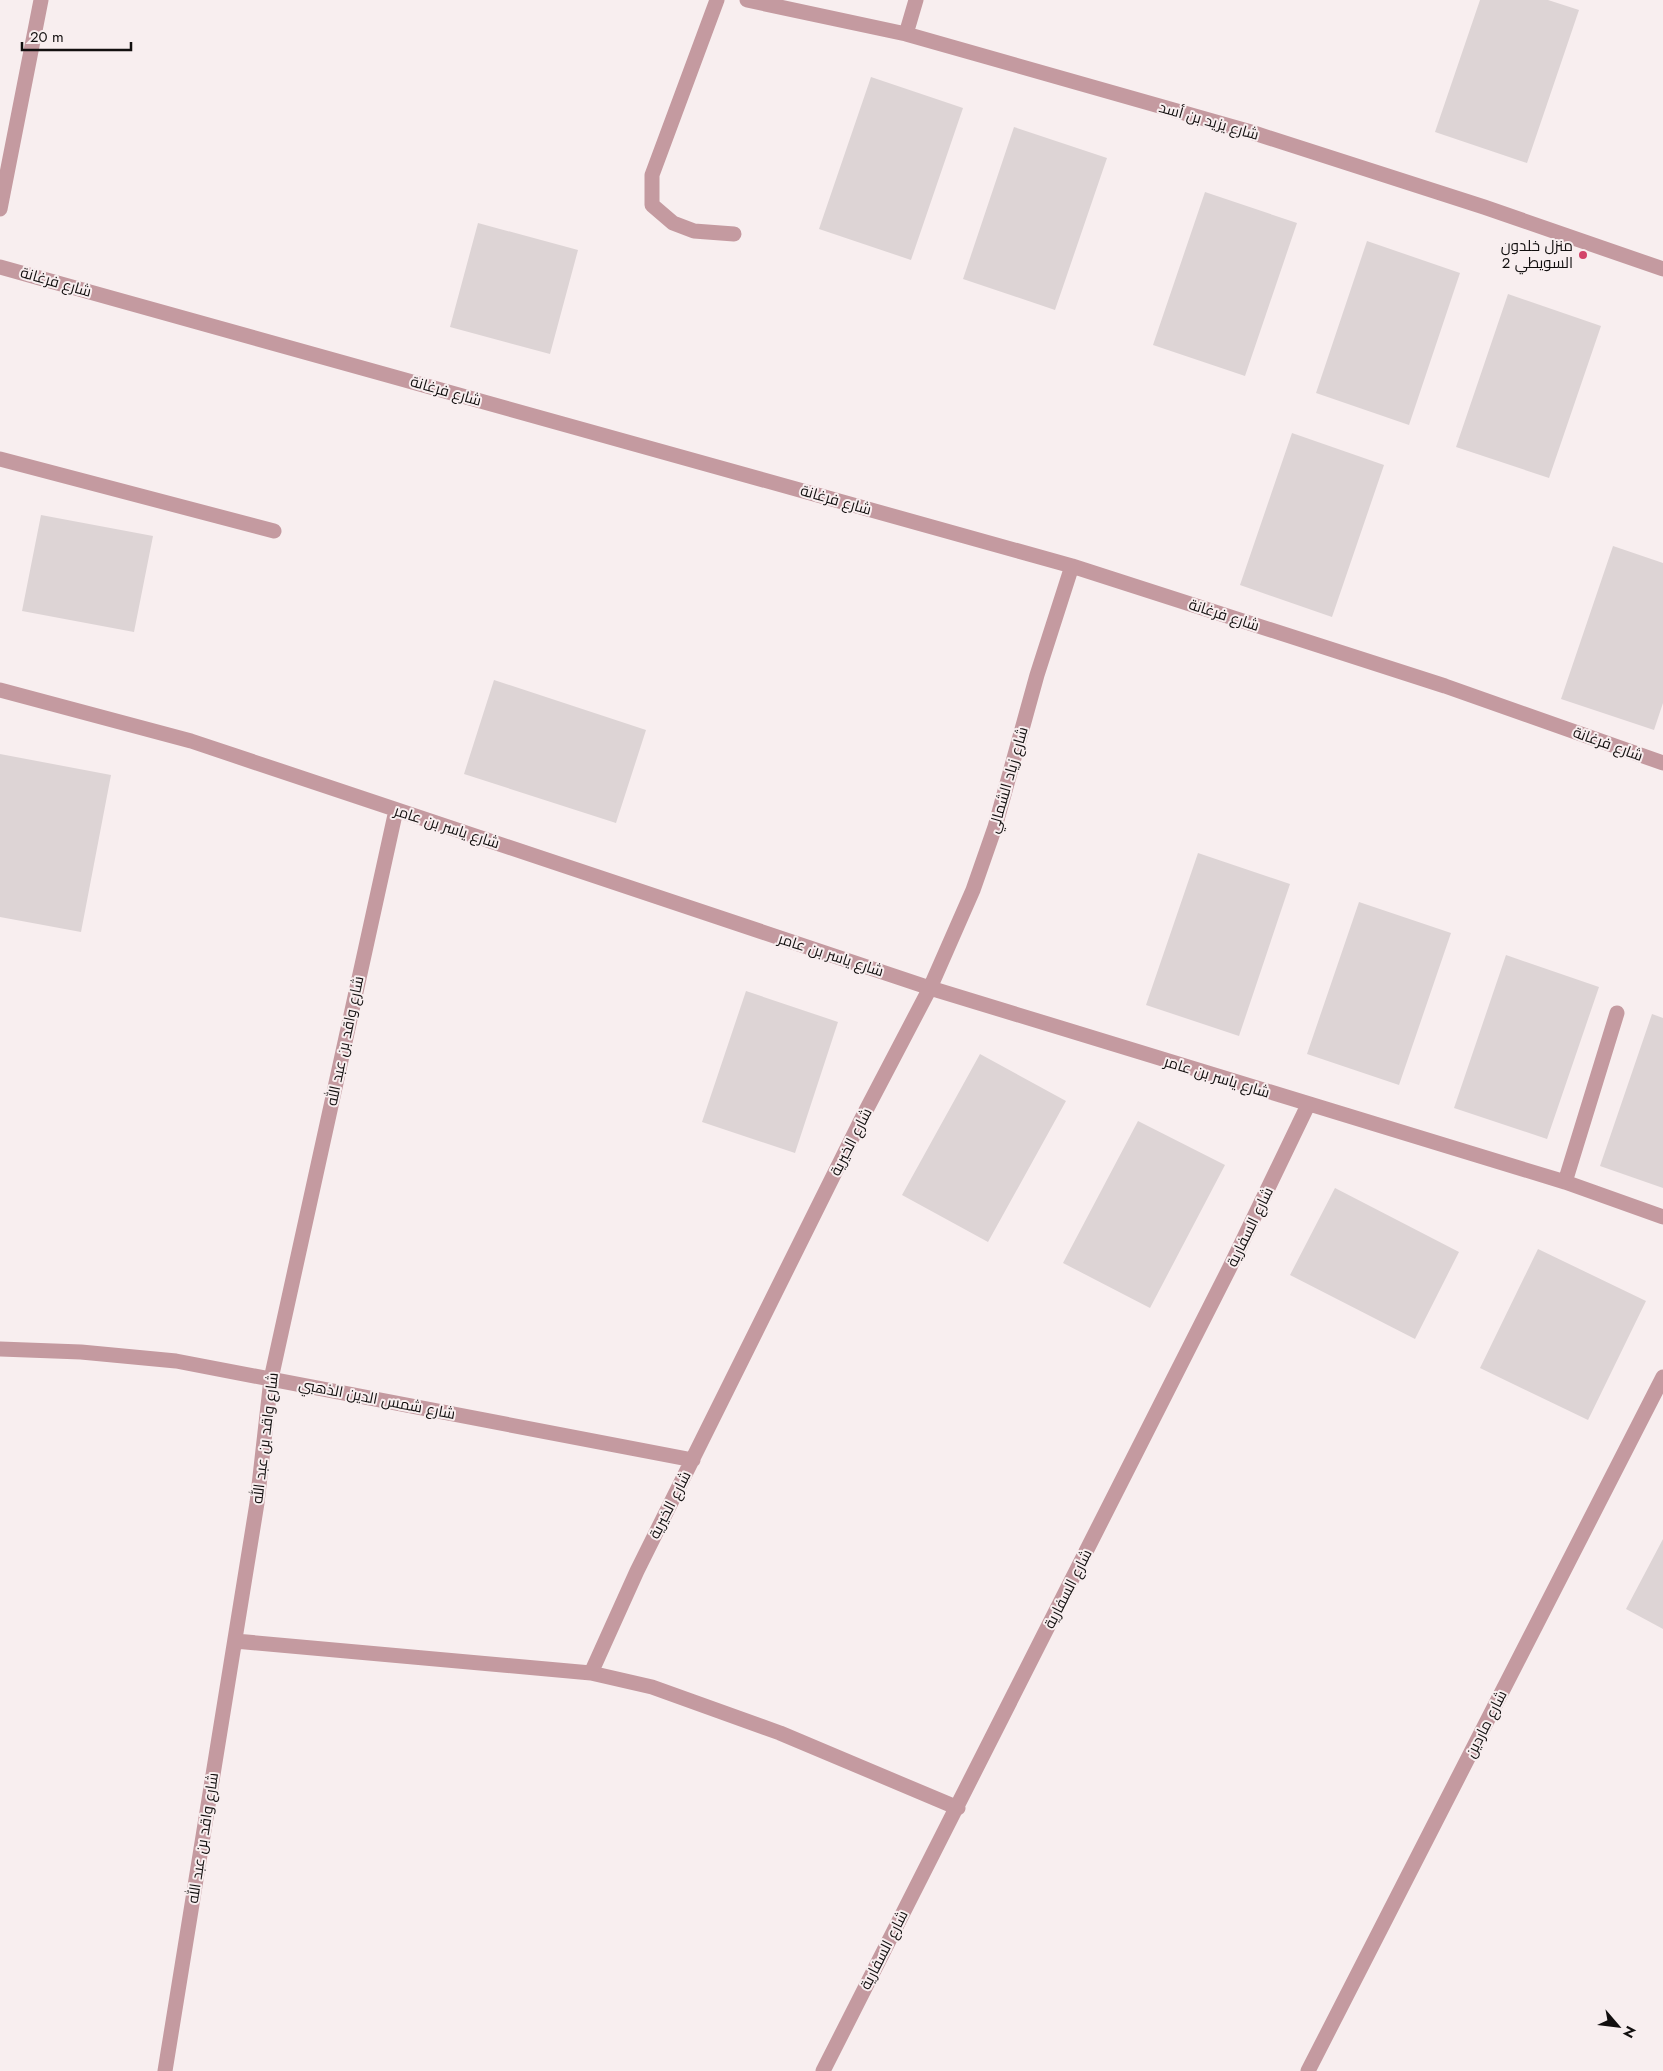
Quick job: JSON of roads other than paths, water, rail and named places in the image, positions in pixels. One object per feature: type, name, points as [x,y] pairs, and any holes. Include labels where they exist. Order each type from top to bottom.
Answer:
[{"type":"street","points":[[0,210],[41,0]]},
{"type":"street","points":[[717,0],[652,175],[652,205],[673,223],[694,230],[734,234]]},
{"type":"street","name":"شارع يزيد بن أسد","points":[[747,0],[906,34],[1251,132],[1484,207],[1663,269]]},
{"type":"street","points":[[906,34],[916,0]]},
{"type":"street","name":"شارع فرغانة","points":[[0,267],[1072,566],[1445,686],[1663,763]]},
{"type":"street","points":[[0,459],[274,531]]},
{"type":"street","name":"شارع زياد الشمالي","points":[[930,988],[973,890],[995,827],[1037,675],[1072,566]]},
{"type":"street","name":"شارع ياسر بن عامر","points":[[0,690],[191,741],[930,988],[1565,1182],[1663,1217]]},
{"type":"street","name":"شارع واقد بن عبد الله","points":[[165,2071],[257,1503],[271,1379],[396,810]]},
{"type":"street","name":"شارع الخيرية","points":[[591,1674],[637,1571],[930,988]]},
{"type":"street","points":[[1565,1182],[1617,1013]]},
{"type":"street","name":"شارع السفارية","points":[[823,2071],[958,1808],[1230,1267],[1308,1105]]},
{"type":"street","name":"شارع شمس الدين الذهبي","points":[[0,1349],[81,1352],[176,1361],[693,1460]]},
{"type":"street","name":"شارع ماردين","points":[[1308,2071],[1663,1377]]},
{"type":"street","points":[[235,1641],[591,1674],[652,1687],[771,1730],[958,1808]]},
{"type":"place","name":"منزل خلدون السويطي 2","points":[[1583,255]]}]
